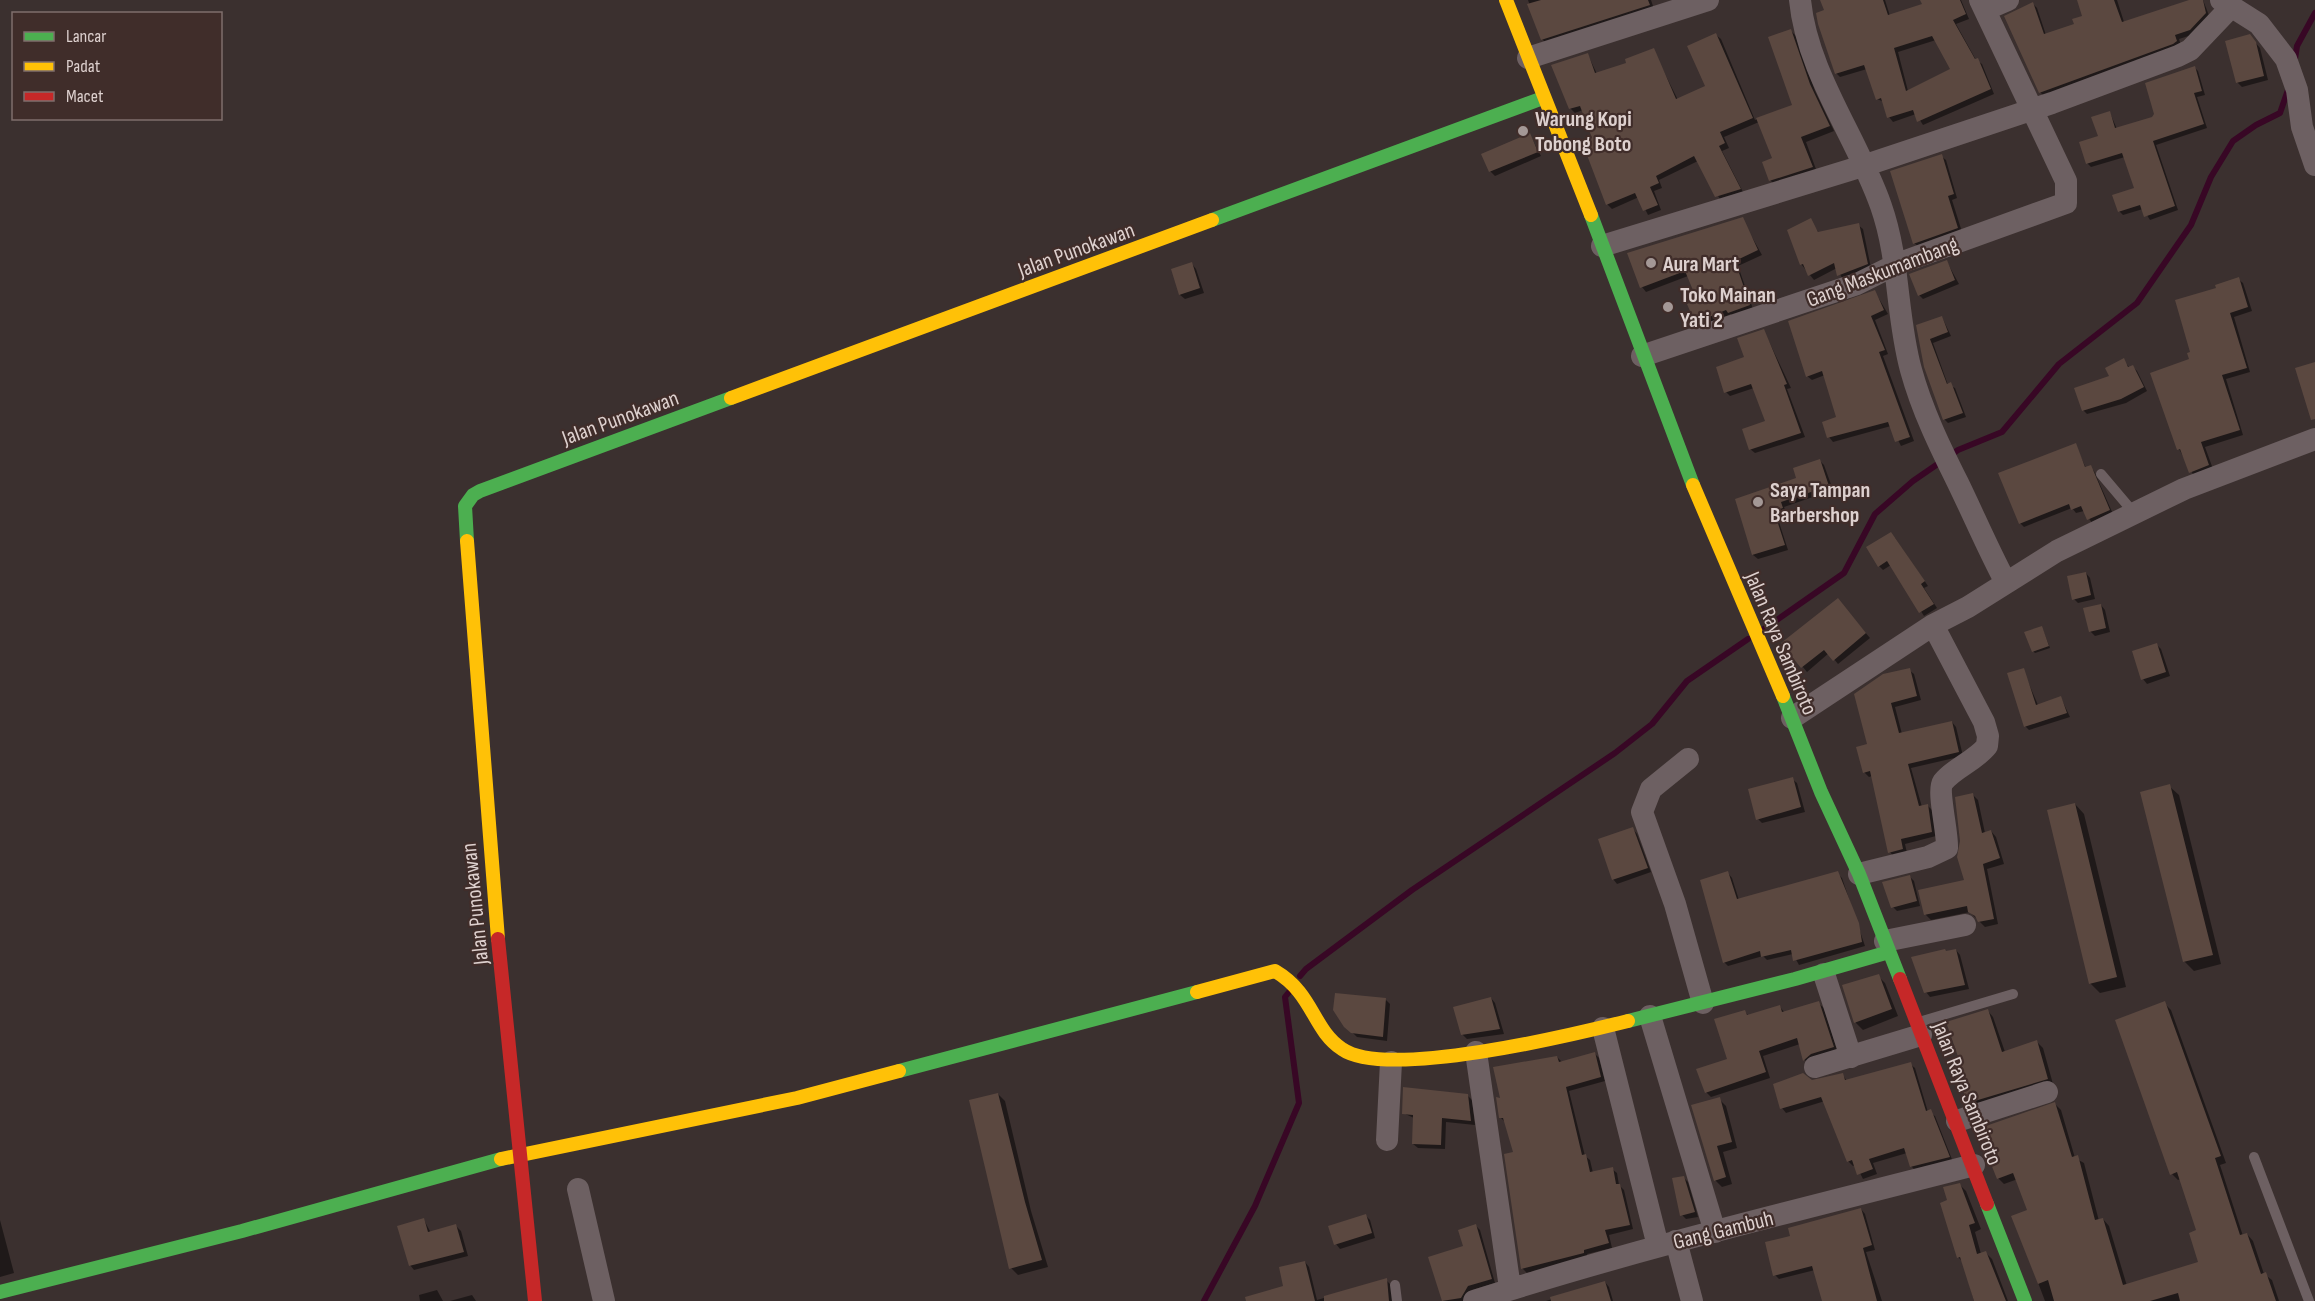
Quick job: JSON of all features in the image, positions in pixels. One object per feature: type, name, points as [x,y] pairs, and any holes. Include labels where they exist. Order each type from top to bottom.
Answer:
[{"type":"street","name":"Jalan Raya Sambiroto","points":[[1506,0],[1703,513],[1792,718],[1821,792],[1859,874],[1957,1121],[2025,1301]]},
{"type":"street","points":[[1528,58],[1708,0]]},
{"type":"street","points":[[1800,0],[1801,12],[1823,83],[1866,165],[1882,208],[1897,264],[1902,321],[1911,369],[1937,440],[2005,581]]},
{"type":"street","points":[[2008,0],[1982,5],[2032,110]]},
{"type":"street","points":[[1602,246],[1866,165],[2032,110],[2178,56],[2198,42],[2225,4],[2259,24],[2286,59],[2297,90],[2302,127],[2315,165]]},
{"type":"street","name":"Jalan Punokawan","points":[[535,1301],[482,752],[465,506],[473,495],[1543,98]]},
{"type":"street","name":"Gang Maskumambang","points":[[1642,356],[1857,284],[1897,264],[2066,203],[2066,181],[2032,110]]},
{"type":"street","points":[[1792,718],[1933,625],[1968,607],[2005,581],[2057,551],[2184,489],[2315,439]]},
{"type":"street","points":[[1859,874],[1928,857],[1947,848],[1948,833],[1940,792],[1943,783],[1987,746],[1988,736],[1984,722],[1933,625]]},
{"type":"street","points":[[1688,759],[1651,789],[1642,812],[1675,904],[1703,1003]]},
{"type":"street","points":[[0,1292],[242,1231],[520,1154],[797,1098],[1275,971],[1295,982],[1324,1033],[1339,1048],[1357,1056],[1391,1062],[1476,1052],[1603,1028],[1824,974],[1887,946],[1965,925]]},
{"type":"street","points":[[1824,974],[1851,1057]]},
{"type":"street","points":[[1650,1016],[1715,1232]]},
{"type":"street","points":[[1603,1028],[1667,1244],[1692,1301]]},
{"type":"street","points":[[1815,1067],[1851,1057],[1919,1029]]},
{"type":"street","points":[[1476,1052],[1510,1288]]},
{"type":"street","points":[[1387,1140],[1391,1062]]},
{"type":"street","points":[[1957,1121],[2047,1092]]},
{"type":"street","name":"Gang Gambuh","points":[[1474,1301],[1510,1288],[1667,1244],[1974,1165]]},
{"type":"street","points":[[578,1189],[604,1301]]},
{"type":"lane","points":[[2101,474],[2134,513]]},
{"type":"lane","points":[[1919,1029],[2013,994]]},
{"type":"lane","points":[[2254,1157],[2309,1301]]},
{"type":"lane","points":[[1395,1285],[1397,1301]]},
{"type":"building","points":[[1541,0],[1648,0],[1650,5],[1541,40],[1527,4]]},
{"type":"building","points":[[1820,0],[1883,0],[1888,15],[1922,4],[1920,0],[1960,0],[1966,14],[1953,20],[1975,59],[1978,58],[1991,89],[1917,122],[1913,110],[1887,118],[1881,98],[1876,100],[1864,65],[1835,74],[1816,13],[1824,10]],"holes":[[[1932,36],[1950,69],[1906,91],[1894,48]]]},
{"type":"building","points":[[2077,0],[2114,0],[2122,22],[2189,0],[2203,0],[2206,13],[2190,30],[2175,35],[2177,41],[2173,44],[2039,93],[2004,16],[2033,2],[2044,34],[2074,24],[2072,19],[2082,16]]},
{"type":"building","points":[[1791,29],[1810,84],[1830,126],[1801,137],[1813,167],[1769,181],[1762,162],[1772,158],[1756,118],[1792,105],[1768,37]]},
{"type":"building","points":[[1716,33],[1753,118],[1720,132],[1725,143],[1719,146],[1741,189],[1715,197],[1694,156],[1656,176],[1659,183],[1650,187],[1658,205],[1643,211],[1635,193],[1606,205],[1582,142],[1592,138],[1580,106],[1569,109],[1551,65],[1588,53],[1595,73],[1626,63],[1625,59],[1654,48],[1676,99],[1705,86],[1687,46]]},
{"type":"building","points":[[2250,34],[2256,42],[2264,76],[2236,83],[2225,41]]},
{"type":"building","points":[[2195,66],[2202,91],[2194,93],[2204,124],[2153,141],[2175,206],[2144,217],[2140,205],[2118,212],[2112,195],[2134,188],[2122,153],[2086,164],[2079,142],[2098,136],[2091,117],[2110,111],[2115,128],[2152,117],[2154,114],[2145,83]]},
{"type":"building","points":[[1530,133],[1538,152],[1489,172],[1481,154]]},
{"type":"building","points":[[1942,154],[1954,194],[1948,196],[1958,228],[1913,244],[1890,171]]},
{"type":"building","points":[[1743,217],[1758,250],[1735,261],[1750,305],[1728,313],[1726,310],[1695,323],[1687,304],[1697,300],[1685,271],[1640,288],[1627,253]]},
{"type":"building","points":[[1811,218],[1818,232],[1859,223],[1868,264],[1837,276],[1834,263],[1808,276],[1803,264],[1800,265],[1787,230]]},
{"type":"building","points":[[1947,260],[1955,280],[1918,296],[1909,274]]},
{"type":"building","points":[[1192,262],[1200,288],[1179,295],[1171,269]]},
{"type":"building","points":[[2239,277],[2248,307],[2230,313],[2247,368],[2222,375],[2240,430],[2201,442],[2209,465],[2189,473],[2180,449],[2177,450],[2150,373],[2189,359],[2187,353],[2190,352],[2175,300],[2216,288],[2215,285]]},
{"type":"building","points":[[1875,290],[1884,310],[1871,316],[1885,350],[1879,352],[1910,437],[1895,442],[1888,422],[1827,438],[1822,422],[1836,417],[1822,371],[1806,377],[1788,321]]},
{"type":"building","points":[[1942,316],[1948,332],[1930,339],[1947,384],[1951,382],[1963,413],[1943,420],[1924,367],[1916,325]]},
{"type":"building","points":[[1764,329],[1787,384],[1784,385],[1801,433],[1749,450],[1742,429],[1765,421],[1751,384],[1724,393],[1716,367],[1744,357],[1737,338]]},
{"type":"building","points":[[2124,358],[2128,367],[2133,365],[2144,387],[2121,399],[2082,411],[2074,388],[2109,376],[2105,368]]},
{"type":"building","points":[[2315,362],[2315,419],[2311,420],[2295,368]]},
{"type":"building","points":[[2076,443],[2085,467],[2091,465],[2110,510],[2087,520],[2081,506],[2071,510],[2069,504],[2019,524],[1998,473]]},
{"type":"building","points":[[1820,459],[1829,486],[1781,502],[1783,508],[1774,511],[1785,545],[1752,555],[1735,499],[1796,478],[1793,468]]},
{"type":"building","points":[[1891,532],[1925,581],[1921,584],[1934,604],[1919,613],[1887,561],[1878,567],[1866,547]]},
{"type":"building","points":[[2086,572],[2091,595],[2072,600],[2067,576]]},
{"type":"building","points":[[1838,598],[1866,633],[1833,661],[1824,650],[1801,668],[1781,643]]},
{"type":"building","points":[[2101,604],[2106,628],[2089,632],[2083,608]]},
{"type":"building","points":[[2042,626],[2049,646],[2032,652],[2024,632]]},
{"type":"building","points":[[2157,643],[2166,672],[2141,680],[2132,651]]},
{"type":"building","points":[[1910,668],[1917,696],[1891,703],[1899,733],[1952,721],[1959,752],[1908,764],[1919,806],[1928,804],[1932,832],[1901,839],[1903,849],[1888,853],[1870,771],[1863,773],[1856,747],[1867,744],[1854,694],[1883,674]]},
{"type":"building","points":[[2024,668],[2036,705],[2061,696],[2067,713],[2024,727],[2007,673]]},
{"type":"building","points":[[1793,777],[1801,807],[1756,820],[1748,789]]},
{"type":"building","points":[[2170,784],[2213,955],[2183,962],[2140,792]]},
{"type":"building","points":[[1973,793],[1982,833],[1991,830],[2000,858],[1983,864],[1994,919],[1978,922],[1975,916],[1968,912],[1967,906],[1924,915],[1918,890],[1964,880],[1957,857],[1960,841],[1955,797]]},
{"type":"building","points":[[2075,803],[2117,977],[2089,984],[2047,810]]},
{"type":"building","points":[[1633,827],[1648,868],[1612,880],[1598,839]]},
{"type":"building","points":[[1728,871],[1737,899],[1838,871],[1859,923],[1862,942],[1793,961],[1791,950],[1761,957],[1760,951],[1723,963],[1700,880]]},
{"type":"building","points":[[1910,875],[1917,901],[1891,908],[1882,882]]},
{"type":"building","points":[[1945,949],[1946,951],[1956,949],[1965,985],[1924,993],[1911,957]]},
{"type":"building","points":[[1879,974],[1892,1009],[1854,1023],[1842,985]]},
{"type":"building","points":[[1335,993],[1386,998],[1383,1037],[1351,1033],[1344,1027],[1333,1010]]},
{"type":"building","points":[[1491,997],[1500,1029],[1461,1035],[1453,1007]]},
{"type":"building","points":[[1819,1001],[1834,1047],[1811,1054],[1803,1061],[1797,1038],[1759,1051],[1766,1072],[1705,1093],[1696,1069],[1727,1059],[1714,1019],[1745,1010],[1747,1015],[1780,1005],[1782,1012]]},
{"type":"building","points":[[2165,1001],[2221,1156],[2215,1158],[2240,1235],[2247,1233],[2261,1274],[2266,1272],[2276,1301],[2180,1301],[2178,1293],[2150,1301],[2054,1301],[2048,1280],[2038,1284],[2011,1216],[2027,1210],[2013,1173],[1997,1179],[1977,1129],[2055,1102],[2072,1157],[2078,1155],[2095,1220],[2103,1218],[2123,1285],[2198,1262],[2189,1233],[2196,1230],[2177,1172],[2170,1175],[2115,1020]]},
{"type":"building","points":[[1988,1009],[2002,1052],[2037,1040],[2048,1079],[1968,1103],[1953,1067],[1961,1065],[1946,1022]]},
{"type":"building","points":[[1595,1052],[1601,1077],[1566,1087],[1582,1155],[1586,1154],[1590,1172],[1613,1167],[1616,1184],[1620,1184],[1630,1225],[1605,1230],[1609,1243],[1584,1250],[1584,1253],[1521,1269],[1504,1154],[1513,1152],[1503,1118],[1499,1118],[1496,1097],[1500,1098],[1493,1067],[1557,1056],[1559,1062]]},
{"type":"building","points":[[1911,1062],[1926,1111],[1931,1109],[1950,1157],[1910,1167],[1904,1148],[1869,1159],[1873,1169],[1857,1175],[1852,1160],[1847,1162],[1821,1097],[1780,1109],[1773,1084],[1803,1073],[1812,1080],[1843,1073],[1845,1080]]},
{"type":"building","points":[[1403,1087],[1468,1094],[1471,1121],[1442,1118],[1441,1145],[1412,1144],[1413,1115],[1402,1114]]},
{"type":"building","points":[[998,1093],[1042,1260],[1009,1269],[969,1100]]},
{"type":"building","points":[[1720,1097],[1732,1142],[1717,1146],[1726,1177],[1714,1181],[1691,1105]]},
{"type":"building","points":[[1684,1176],[1695,1212],[1680,1216],[1672,1178]]},
{"type":"building","points":[[1960,1183],[1975,1223],[1969,1225],[1977,1254],[1986,1251],[2006,1301],[1974,1301],[1960,1257],[1957,1258],[1940,1203],[1947,1200],[1943,1187]]},
{"type":"building","points":[[1861,1208],[1872,1245],[1863,1248],[1877,1301],[1822,1301],[1812,1266],[1773,1276],[1765,1242],[1790,1236],[1788,1228]]},
{"type":"building","points":[[1366,1214],[1372,1233],[1334,1245],[1328,1226]]},
{"type":"building","points":[[424,1218],[428,1232],[456,1224],[464,1252],[409,1266],[397,1226]]},
{"type":"building","points":[[1476,1224],[1492,1279],[1468,1286],[1461,1298],[1442,1301],[1428,1257],[1463,1246],[1458,1230]]},
{"type":"building","points":[[1305,1261],[1315,1301],[1246,1301],[1245,1297],[1283,1286],[1279,1267]]},
{"type":"building","points":[[1387,1278],[1389,1301],[1324,1301],[1324,1296]]},
{"type":"building","points":[[1605,1281],[1611,1301],[1551,1301],[1550,1297]]},
{"type":"waterway","points":[[2295,59],[2297,46],[2315,13]]},
{"type":"waterway","points":[[1764,629],[1844,573],[1875,514],[1913,481],[1958,450],[2002,432],[2059,364],[2137,303],[2191,225],[2211,177],[2233,141],[2256,125],[2280,113],[2289,87]]},
{"type":"waterway","points":[[1300,976],[1306,969],[1412,890],[1615,753],[1652,724],[1687,681],[1748,639]]},
{"type":"waterway","points":[[1204,1301],[1255,1206],[1299,1103],[1285,997],[1289,992]]},
{"type":"traffic: fast","points":[[1212,220],[1543,98]]},
{"type":"traffic: fast","points":[[1591,215],[1693,485]]},
{"type":"traffic: fast","points":[[467,541],[465,506],[473,495],[480,491],[731,398]]},
{"type":"traffic: fast","points":[[1783,696],[1821,792],[1859,874],[1900,979]]},
{"type":"traffic: fast","points":[[1628,1021],[1795,979],[1889,952]]},
{"type":"traffic: fast","points":[[899,1071],[1197,992]]},
{"type":"traffic: fast","points":[[0,1292],[242,1231],[501,1159]]},
{"type":"traffic: fast","points":[[1987,1204],[2025,1301]]},
{"type":"traffic: slow","points":[[1506,0],[1591,215]]},
{"type":"traffic: slow","points":[[731,398],[1212,220]]},
{"type":"traffic: slow","points":[[1693,485],[1783,696]]},
{"type":"traffic: slow","points":[[467,541],[498,939]]},
{"type":"traffic: slow","points":[[1197,992],[1275,971],[1298,990],[1324,1032],[1342,1049],[1365,1057],[1397,1060],[1480,1052],[1566,1036],[1628,1021]]},
{"type":"traffic: slow","points":[[501,1159],[797,1098],[899,1071]]},
{"type":"traffic: jam","points":[[498,939],[535,1301]]},
{"type":"traffic: jam","points":[[1900,979],[1987,1204]]},
{"type":"place","name":"Warung Kopi Tobong Boto","points":[[1523,131]]},
{"type":"place","name":"Aura Mart","points":[[1651,263]]},
{"type":"place","name":"Toko Mainan Yati 2","points":[[1668,307]]},
{"type":"place","name":"Saya Tampan Barbershop","points":[[1758,502]]}]
